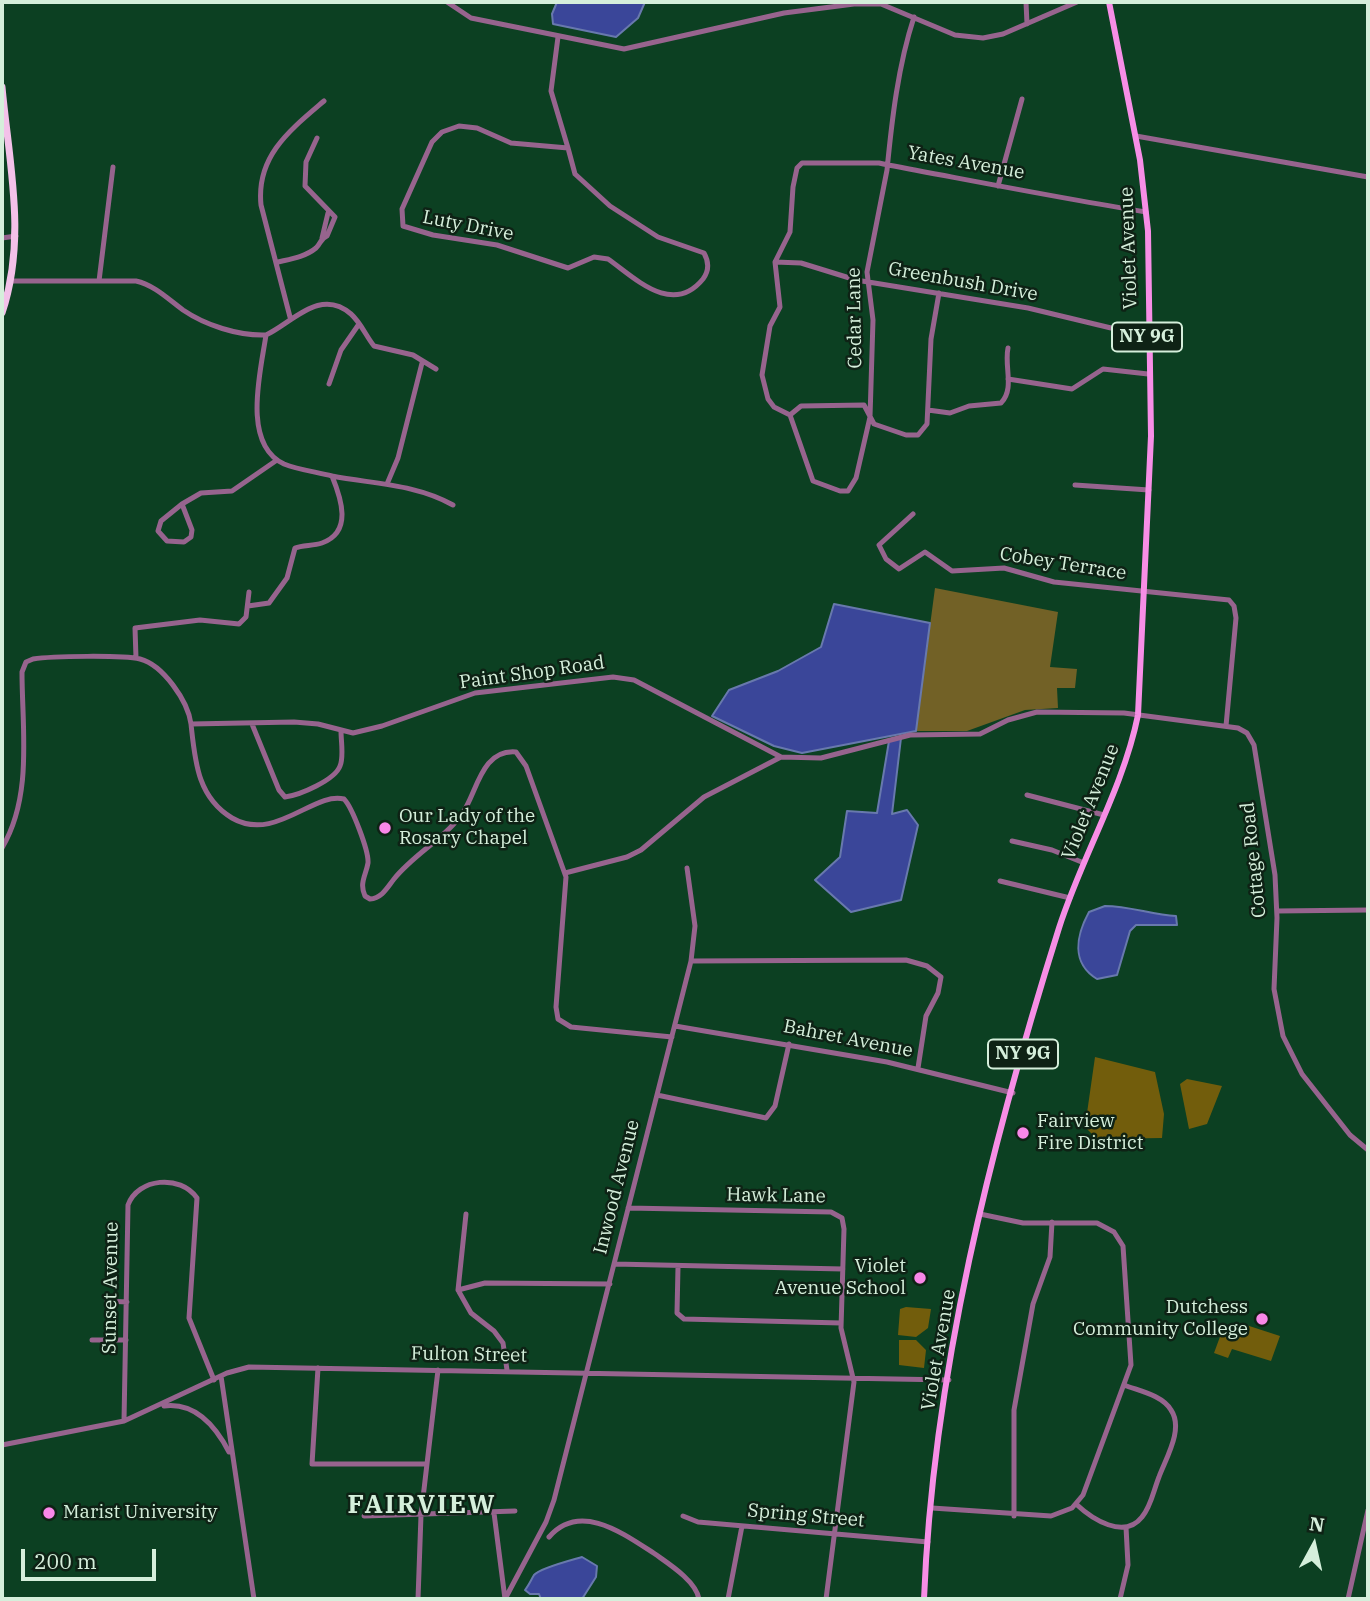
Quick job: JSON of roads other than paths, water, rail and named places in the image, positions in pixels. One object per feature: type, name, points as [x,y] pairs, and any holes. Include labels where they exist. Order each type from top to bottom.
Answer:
[{"type":"highway","points":[[2,87],[16,236],[11,281],[2,313]]},
{"type":"main road","name":"Violet Avenue","points":[[924,1599],[928,1542],[949,1380],[980,1214],[1070,898],[1130,750],[1138,715],[1149,490],[1146,212],[1136,136],[1109,2]]},
{"type":"street","points":[[447,2],[471,18],[624,49],[784,13],[830,6],[881,4],[955,35],[983,38],[1027,24],[1077,2]]},
{"type":"street","points":[[1026,2],[1027,24]]},
{"type":"street","name":"Yates Avenue","points":[[914,17],[902,60],[888,165],[1146,212]]},
{"type":"street","name":"Luty Drive","points":[[558,37],[551,91],[568,148],[575,174],[611,206],[658,237],[704,253],[708,266],[701,281],[671,295],[648,289],[608,258],[594,257],[568,268],[497,245],[411,231],[401,223],[402,209],[432,142],[448,128],[472,126],[511,143],[568,148]]},
{"type":"street","points":[[998,186],[1022,99]]},
{"type":"street","points":[[290,317],[278,262],[261,205],[261,176],[275,147],[324,101]]},
{"type":"street","points":[[1136,136],[1368,177]]},
{"type":"street","points":[[278,262],[303,256],[317,247],[322,238],[327,236],[335,217],[328,213],[305,186],[306,162],[317,138]]},
{"type":"street","points":[[888,165],[809,162],[797,168],[790,232],[775,262],[780,307],[770,326],[762,375],[768,399],[774,407],[790,415],[801,406],[864,405],[874,424],[912,436],[925,429],[931,339],[939,293]]},
{"type":"street","name":"Cedar Lane","points":[[790,415],[810,478],[817,484],[845,492],[853,484],[870,417],[873,320],[867,272],[888,165]]},
{"type":"street","points":[[99,281],[113,167]]},
{"type":"street","points":[[2,238],[16,236]]},
{"type":"street","name":"Greenbush Drive","points":[[775,262],[801,263],[869,282],[1028,308],[1111,328],[1147,331]]},
{"type":"street","points":[[11,281],[143,282],[204,321],[233,331],[266,335],[312,305],[329,306],[346,311],[374,346],[413,355],[422,363],[436,369]]},
{"type":"street","points":[[329,384],[341,350],[359,324]]},
{"type":"street","points":[[266,335],[257,396],[257,418],[264,440],[277,460],[332,476],[387,484],[436,496],[453,505]]},
{"type":"street","points":[[928,410],[950,413],[969,406],[996,405],[1006,397],[1008,348]]},
{"type":"street","points":[[387,484],[398,458],[422,363]]},
{"type":"street","points":[[1007,379],[1072,389],[1103,369],[1149,374]]},
{"type":"street","points":[[181,504],[190,523],[191,537],[184,542],[167,541],[158,531],[159,523],[181,504],[201,493],[232,491],[277,460]]},
{"type":"street","points":[[248,606],[269,603],[287,578],[295,548],[321,543],[335,534],[341,525],[343,510],[332,476]]},
{"type":"street","points":[[1075,485],[1149,490]]},
{"type":"street","name":"Cobey Terrace","points":[[913,514],[879,545],[895,568],[901,569],[925,552],[952,571],[1004,568],[1054,582],[1145,591]]},
{"type":"street","points":[[1145,591],[1223,598],[1234,606],[1236,618],[1226,726]]},
{"type":"street","points":[[136,658],[135,628],[200,620],[238,625],[244,620],[249,592]]},
{"type":"street","points":[[2,848],[14,823],[21,788],[24,664],[40,658],[136,658],[153,665],[182,702],[191,724],[192,755],[199,777],[216,803],[235,819],[266,823],[295,816],[332,799],[346,801],[368,854],[362,886],[367,898],[379,896],[414,858],[456,821],[465,809],[483,771],[496,758],[509,751],[518,753],[524,762],[565,873],[556,1007],[560,1021],[571,1027],[672,1037]]},
{"type":"street","name":"Paint Shop Road","points":[[191,724],[313,723],[353,733],[376,728],[475,693],[613,677],[634,680],[780,757]]},
{"type":"street","name":"Cottage Road","points":[[780,757],[821,758],[910,735],[980,734],[1027,713],[1138,715],[1226,726],[1245,731],[1254,745],[1273,863],[1277,911],[1274,989],[1284,1041],[1302,1074],[1350,1135],[1368,1150]]},
{"type":"street","points":[[252,724],[279,790],[285,797],[311,789],[338,771],[341,761],[341,731]]},
{"type":"street","points":[[565,873],[627,857],[641,850],[704,797],[780,757]]},
{"type":"street","points":[[1027,795],[1104,815]]},
{"type":"street","points":[[1012,841],[1052,850],[1084,863]]},
{"type":"street","name":"Inwood Avenue","points":[[505,1599],[548,1515],[675,1026],[691,961],[695,926],[687,868]]},
{"type":"street","points":[[1000,881],[1070,898]]},
{"type":"street","points":[[1277,911],[1368,909]]},
{"type":"street","points":[[691,961],[869,958],[906,960],[927,966],[941,979],[938,993],[926,1016],[918,1068]]},
{"type":"street","name":"Bahret Avenue","points":[[675,1026],[918,1068],[1013,1093]]},
{"type":"street","points":[[657,1095],[766,1118],[775,1105],[789,1044]]},
{"type":"street","name":"Sunset Avenue","points":[[124,1422],[128,1205],[140,1188],[150,1183],[168,1183],[185,1188],[197,1198],[195,1248],[187,1302],[189,1318],[218,1378]]},
{"type":"street","name":"Hawk Lane","points":[[628,1208],[836,1213],[842,1218],[844,1229],[841,1323],[854,1379]]},
{"type":"street","points":[[466,1214],[458,1290],[471,1314],[494,1331],[503,1343],[507,1370]]},
{"type":"street","points":[[932,1508],[1014,1516],[1051,1516],[1076,1504],[1083,1495],[1131,1359],[1123,1246],[1114,1232],[1097,1223],[1011,1222],[980,1214]]},
{"type":"street","points":[[1014,1516],[1014,1409],[1033,1304],[1050,1257],[1052,1222]]},
{"type":"street","points":[[614,1265],[843,1269]]},
{"type":"street","points":[[678,1267],[677,1313],[684,1319],[841,1323]]},
{"type":"street","points":[[458,1290],[485,1283],[610,1284]]},
{"type":"street","points":[[107,1301],[127,1302]]},
{"type":"street","points":[[92,1340],[126,1340]]},
{"type":"street","name":"Fulton Street","points":[[2,1446],[124,1422],[218,1378],[249,1367],[949,1380]]},
{"type":"street","points":[[318,1368],[311,1464],[427,1464]]},
{"type":"street","points":[[418,1599],[421,1515],[438,1370]]},
{"type":"street","points":[[218,1378],[236,1468],[254,1599]]},
{"type":"street","points":[[827,1599],[854,1379]]},
{"type":"street","points":[[1076,1504],[1103,1523],[1126,1527],[1144,1514],[1176,1423],[1165,1402],[1124,1385]]},
{"type":"street","points":[[155,1409],[175,1405],[201,1416],[220,1436],[236,1468]]},
{"type":"street","points":[[1348,1599],[1368,1510]]},
{"type":"street","points":[[364,1516],[515,1511]]},
{"type":"street","points":[[494,1513],[505,1599]]},
{"type":"street","points":[[548,1515],[559,1527]]},
{"type":"street","name":"Spring Street","points":[[683,1516],[698,1522],[742,1527],[928,1542]]},
{"type":"street","points":[[549,1537],[559,1527],[573,1522],[588,1522],[617,1529],[668,1563],[697,1591],[699,1599]]},
{"type":"street","points":[[728,1599],[742,1527]]},
{"type":"street","points":[[1120,1599],[1128,1564],[1126,1527]]},
{"type":"water","points":[[557,2],[645,2],[638,18],[616,37],[553,24],[552,14]]},
{"type":"water","points":[[834,604],[930,623],[916,731],[802,753],[774,746],[712,716],[729,690],[778,671],[821,647]]},
{"type":"water","points":[[901,738],[892,814],[907,810],[918,825],[901,900],[851,912],[815,880],[840,857],[847,811],[877,813],[889,741]]},
{"type":"water","points":[[1105,906],[1176,916],[1177,925],[1136,925],[1130,931],[1117,975],[1097,979],[1083,965],[1078,948],[1081,930],[1089,912]]},
{"type":"water","points":[[582,1557],[597,1566],[596,1577],[582,1599],[541,1599],[539,1594],[530,1594],[525,1590],[537,1572]]},
{"type":"place","name":"Our Lady of the Rosary Chapel","points":[[385,828]]},
{"type":"place","name":"Fairview Fire District","points":[[1023,1133]]},
{"type":"place","name":"Violet Avenue School","points":[[920,1278]]},
{"type":"place","name":"Dutchess Community College","points":[[1262,1319]]},
{"type":"place","name":"Marist University","points":[[49,1513]]},
{"type":"district","name":"FAIRVIEW","points":[[422,1505]]}]
